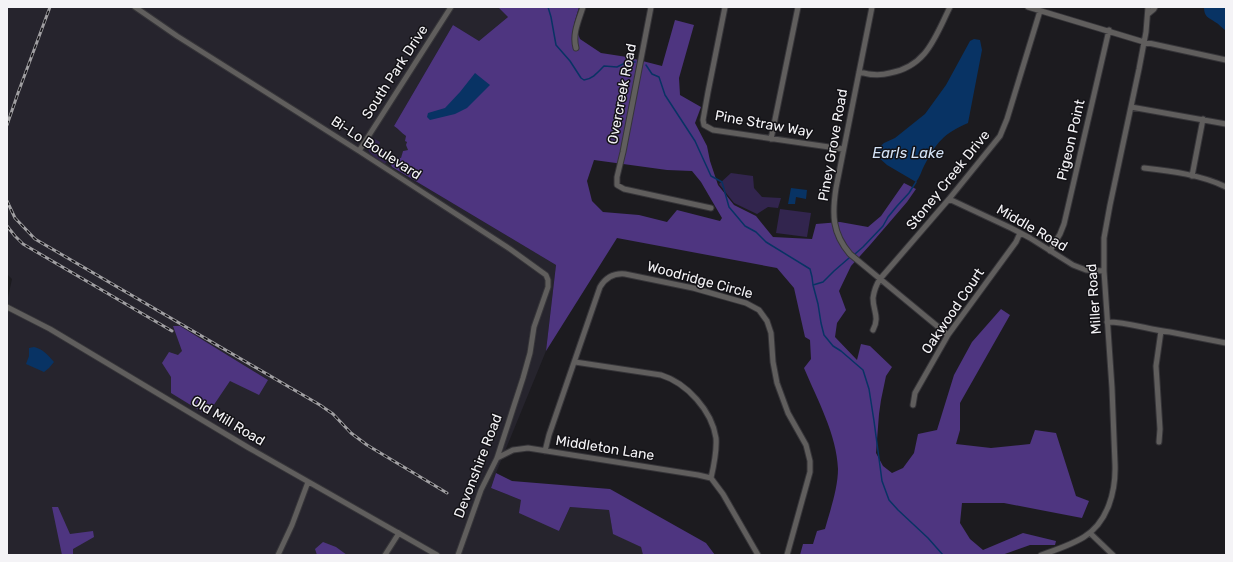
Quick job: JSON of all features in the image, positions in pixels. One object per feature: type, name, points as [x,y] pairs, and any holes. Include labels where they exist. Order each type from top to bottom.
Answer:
[{"type":"street","name":"Bi-Lo Boulevard","points":[[135,7],[177,36],[510,249],[544,273],[548,280],[548,284],[534,328],[532,340]]},
{"type":"street","name":"South Park Drive","points":[[359,151],[451,7]]},
{"type":"street","points":[[576,48],[574,35],[583,7]]},
{"type":"street","name":"Overcreek Road","points":[[651,7],[617,177],[617,185],[624,189],[711,208]]},
{"type":"street","name":"Pine Straw Way","points":[[725,7],[703,120],[704,125],[713,130],[843,149]]},
{"type":"street","points":[[771,139],[798,7]]},
{"type":"street","name":"Piney Grove Road","points":[[872,7],[843,149],[833,213],[835,228],[839,239],[850,254],[948,335]]},
{"type":"street","points":[[859,72],[868,75],[886,74],[904,69],[918,61],[931,46],[950,7]]},
{"type":"street","points":[[1028,7],[1109,30],[1144,42],[1226,60]]},
{"type":"street","name":"Miller Road","points":[[1041,555],[1072,544],[1090,533],[1106,511],[1114,492],[1116,475],[1103,246],[1144,42],[1148,7]]},
{"type":"street","points":[[1148,14],[1155,7]]},
{"type":"street","name":"Stoney Creek Drive","points":[[873,330],[876,324],[873,303],[874,293],[880,279],[950,199],[995,143],[1004,129],[1040,11]]},
{"type":"street","name":"Pigeon Point","points":[[1050,251],[1064,224],[1109,30]]},
{"type":"street","points":[[1131,107],[1226,124]]},
{"type":"street","points":[[1192,176],[1203,119]]},
{"type":"street","points":[[1144,168],[1192,176],[1226,187]]},
{"type":"street","name":"Middle Road","points":[[950,199],[1030,238],[1068,263],[1079,268],[1104,272]]},
{"type":"street","name":"Oakwood Court","points":[[913,405],[915,393],[948,335],[1016,242],[1020,233]]},
{"type":"street","name":"Woodridge Circle","points":[[545,451],[549,435],[600,287],[606,279],[616,274],[625,274],[693,288],[746,303],[759,310],[767,321],[770,329],[774,371],[780,394],[788,413],[806,445],[810,461],[810,472],[787,555]]},
{"type":"street","name":"Old Mill Road","points":[[7,307],[66,338],[308,482],[437,555]]},
{"type":"street","points":[[1107,322],[1119,322],[1226,343]]},
{"type":"street","points":[[1159,442],[1160,429],[1156,366],[1161,331]]},
{"type":"street","name":"Devonshire Road","points":[[458,555],[479,494],[496,458],[526,366],[532,340]]},
{"type":"street","points":[[575,362],[661,375],[673,380],[684,388],[703,408],[714,429],[716,447],[711,478],[723,494],[758,555]]},
{"type":"street","name":"Middleton Lane","points":[[496,458],[518,448],[698,474],[711,478]]},
{"type":"street","points":[[278,555],[292,525],[308,482]]},
{"type":"street","points":[[385,555],[398,533]]},
{"type":"street","points":[[1090,533],[1113,555]]},
{"type":"shaded area","points":[[7,7],[498,7],[508,17],[479,41],[453,25],[394,126],[406,136],[408,150],[403,151],[402,158],[391,165],[556,265],[546,351],[491,488],[521,500],[559,531],[570,507],[609,510],[613,533],[641,547],[643,555],[7,555],[7,302],[12,279],[7,274]]},
{"type":"shaded area","points":[[498,7],[579,7],[574,24],[580,39],[601,53],[627,57],[662,66],[675,20],[694,25],[679,78],[680,95],[701,107],[695,123],[707,146],[718,185],[734,205],[756,216],[773,237],[812,239],[816,224],[840,222],[868,227],[881,216],[904,183],[916,189],[907,202],[851,266],[839,291],[846,310],[837,323],[835,337],[857,360],[861,344],[870,346],[892,367],[886,376],[881,400],[876,453],[883,466],[892,473],[903,468],[914,453],[918,434],[937,430],[954,375],[972,342],[1001,309],[1010,315],[960,403],[960,430],[956,444],[991,448],[1030,444],[1035,430],[1056,433],[1076,496],[1089,501],[1082,518],[1004,503],[962,503],[960,523],[970,539],[983,550],[1023,533],[1056,541],[1055,545],[1030,545],[1002,555],[800,555],[803,544],[813,544],[817,531],[825,529],[838,476],[837,456],[830,430],[804,368],[811,359],[810,340],[805,337],[794,288],[777,268],[617,238],[546,351],[556,265],[391,165],[391,159],[393,157],[401,158],[403,151],[408,150],[406,145],[407,142],[405,141],[406,136],[394,126],[453,25],[479,41],[508,17]],"holes":[[[594,160],[667,170],[692,171],[701,182],[722,218],[720,221],[677,210],[667,222],[639,215],[603,212],[592,201],[587,181]]]},
{"type":"shaded area","points":[[371,137],[380,142],[379,146],[391,154],[385,164],[373,156],[368,150]]},
{"type":"shaded area","points":[[731,173],[753,176],[754,188],[762,197],[781,198],[778,208],[768,207],[757,214],[734,203],[719,184]]},
{"type":"shaded area","points":[[780,209],[811,213],[807,237],[776,233]]},
{"type":"shaded area","points":[[173,326],[180,326],[268,380],[259,395],[230,381],[207,415],[171,393],[171,377],[162,363],[169,352],[178,355],[182,351]]},
{"type":"shaded area","points":[[496,473],[512,481],[610,489],[706,543],[715,555],[643,555],[641,547],[613,534],[609,510],[570,507],[559,531],[519,513],[521,500],[491,488]]},
{"type":"shaded area","points":[[52,507],[58,507],[70,534],[93,531],[94,537],[73,549],[73,555],[62,555]]},
{"type":"shaded area","points":[[323,542],[336,547],[347,555],[317,555],[315,549]]},
{"type":"water","points":[[1204,7],[1226,7],[1226,31],[1207,16]]},
{"type":"water","name":"Earls Lake","points":[[974,39],[980,40],[982,50],[968,123],[952,131],[937,145],[916,182],[887,165],[876,155],[875,151],[884,143],[895,138],[925,114],[946,85],[970,41]]},
{"type":"water","points":[[475,73],[490,85],[467,108],[455,114],[430,120],[427,117],[428,113],[445,108]]},
{"type":"water","points":[[791,188],[807,190],[806,199],[796,197],[795,204],[788,204]]},
{"type":"water","points":[[34,347],[43,351],[54,362],[44,372],[26,364],[29,356],[29,348]]},
{"type":"waterway","points":[[548,7],[556,45],[584,80],[593,76],[604,66],[617,67],[627,62],[635,62]]},
{"type":"waterway","points":[[646,65],[652,74],[659,77],[665,95],[695,141],[711,176],[722,182],[729,207],[745,226],[756,232],[766,242],[810,269],[824,335],[833,346],[863,370],[869,389],[882,481],[889,500],[928,538],[943,555]]},
{"type":"waterway","points":[[855,254],[883,226],[888,217],[909,193],[916,182]]},
{"type":"waterway","points":[[813,285],[823,282],[849,258]]},
{"type":"railway","points":[[7,125],[50,7]]},
{"type":"railway","points":[[7,201],[15,218],[35,239],[320,405],[333,414],[351,433],[367,445],[447,493]]},
{"type":"railway","points":[[7,226],[23,244],[172,331]]}]
